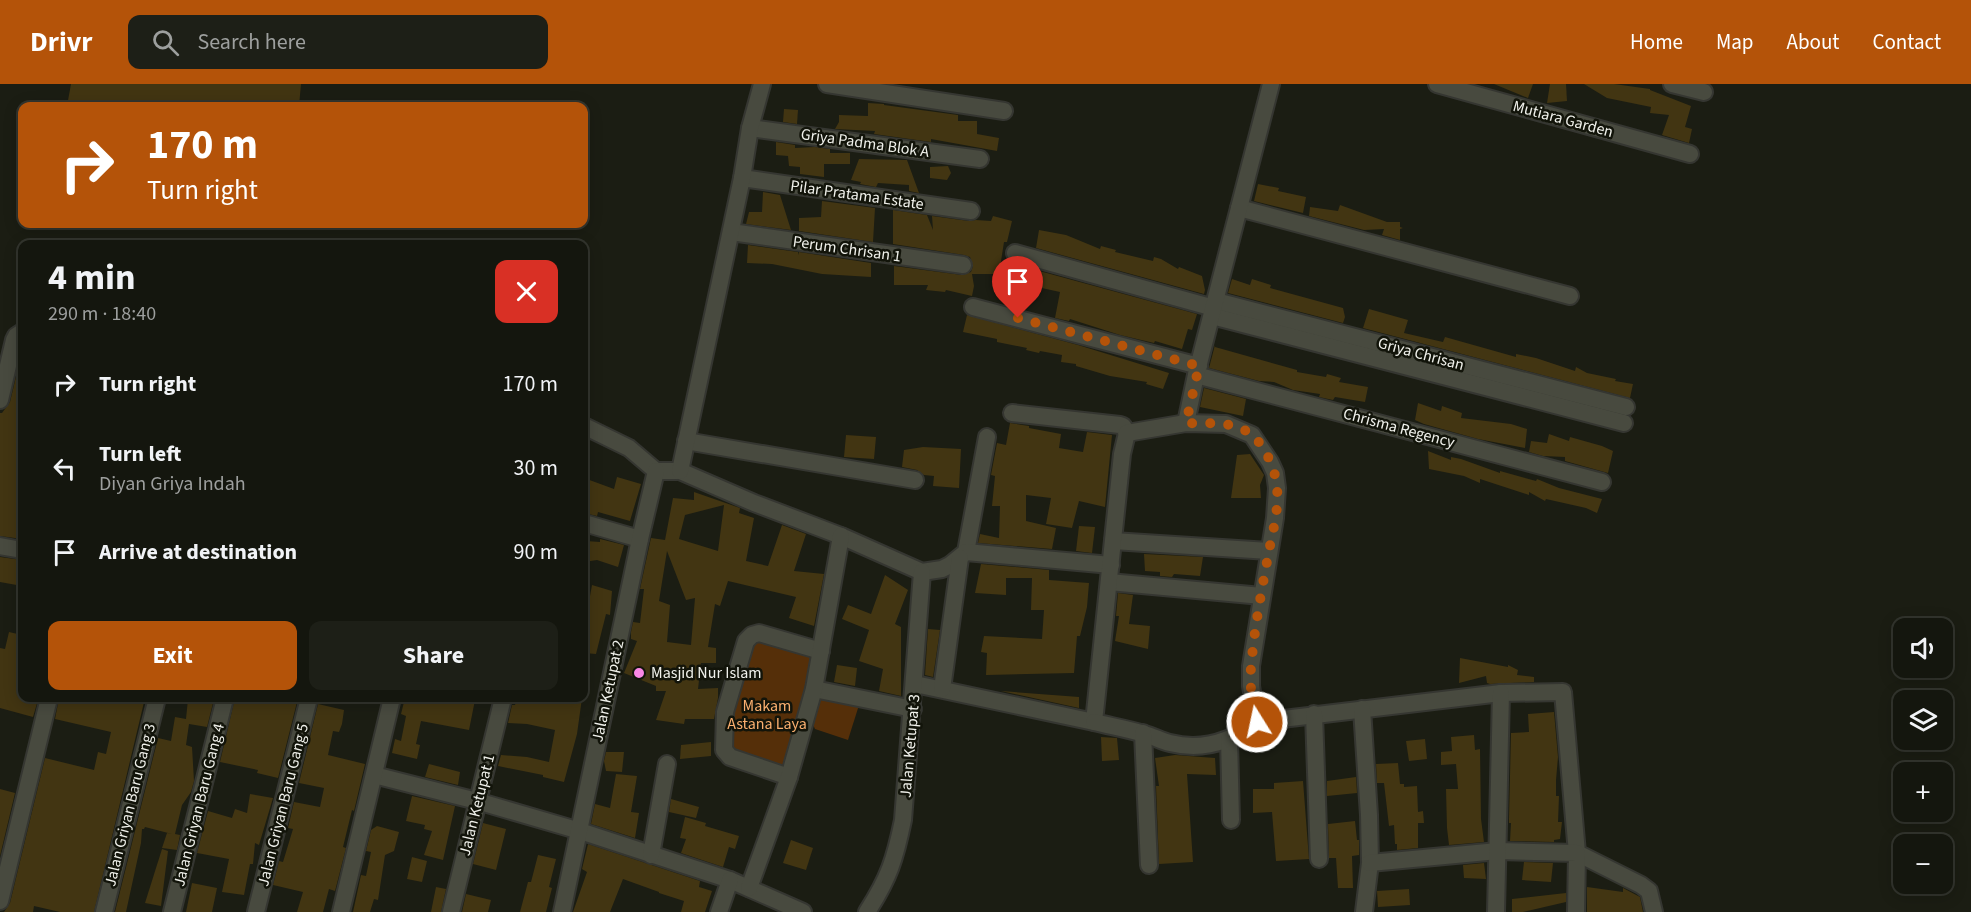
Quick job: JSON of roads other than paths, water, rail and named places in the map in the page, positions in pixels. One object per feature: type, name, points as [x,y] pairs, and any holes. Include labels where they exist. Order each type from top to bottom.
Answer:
[{"type":"street","points":[[680,471],[742,178],[750,128],[762,84]]},
{"type":"street","points":[[827,84],[1004,111]]},
{"type":"street","points":[[1186,423],[1197,370],[1271,84]]},
{"type":"street","name":"Mutiara Garden","points":[[1437,84],[1690,154]]},
{"type":"street","points":[[1672,84],[1704,93]]},
{"type":"street","name":"Griya Padma Blok A","points":[[750,128],[980,159]]},
{"type":"street","name":"Pilar Pratama Estate","points":[[742,178],[971,212]]},
{"type":"street","points":[[1239,208],[1570,296]]},
{"type":"street","name":"Perum Chrisan 1","points":[[730,232],[963,266]]},
{"type":"street","name":"Griya Chrisan","points":[[1015,253],[1214,308],[1625,415]]},
{"type":"street","name":"Chrisma Regency","points":[[973,307],[1602,482]]},
{"type":"street","points":[[0,399],[18,337]]},
{"type":"street","points":[[1012,413],[1120,425],[1127,433]]},
{"type":"street","points":[[1127,433],[1186,423],[1226,424],[1252,435],[1263,449],[1275,472],[1277,488],[1275,518],[1250,674],[1257,722]]},
{"type":"street","points":[[588,428],[629,448],[656,471],[680,471],[754,503],[841,536],[922,572],[942,569],[963,555],[1110,573],[1262,596]]},
{"type":"street","points":[[1094,723],[1122,454],[1127,433]]},
{"type":"street","points":[[942,689],[963,555],[987,437]]},
{"type":"street","points":[[686,441],[915,480]]},
{"type":"street","name":"Jalan Ketupat 2","points":[[562,912],[656,471]]},
{"type":"street","points":[[588,524],[640,538]]},
{"type":"street","points":[[749,888],[789,777],[814,689],[841,536]]},
{"type":"street","points":[[1113,541],[1269,551]]},
{"type":"street","points":[[0,546],[18,549]]},
{"type":"street","name":"Jalan Ketupat 3","points":[[867,912],[886,881],[896,855],[905,811],[922,572]]},
{"type":"street","points":[[789,777],[730,757],[726,753],[724,750],[725,712],[746,641],[752,635],[759,633],[820,651]]},
{"type":"street","points":[[915,684],[1143,733],[1170,743],[1194,747],[1212,745],[1229,739],[1257,722],[1501,693],[1563,692],[1577,853],[1575,912]]},
{"type":"street","points":[[814,689],[913,709]]},
{"type":"street","points":[[1496,912],[1501,693]]},
{"type":"street","points":[[0,901],[48,702]]},
{"type":"street","name":"Jalan Griyan Baru Gang 3","points":[[104,912],[156,702]]},
{"type":"street","name":"Jalan Griyan Baru Gang 4","points":[[172,912],[224,702]]},
{"type":"street","name":"Jalan Griyan Baru Gang 5","points":[[256,912],[308,702]]},
{"type":"street","points":[[341,912],[391,702]]},
{"type":"street","name":"Jalan Ketupat 1","points":[[451,912],[502,702]]},
{"type":"street","points":[[1362,709],[1370,863],[1364,912]]},
{"type":"street","points":[[1314,714],[1319,859]]},
{"type":"street","points":[[1143,733],[1149,865]]},
{"type":"street","points":[[1229,739],[1231,820]]},
{"type":"street","points":[[651,855],[667,764]]},
{"type":"street","points":[[374,775],[477,801],[580,831],[730,880],[803,912]]},
{"type":"street","points":[[1370,863],[1498,851],[1577,853],[1649,891],[1654,912]]},
{"type":"street","points":[[719,912],[730,880]]},
{"type":"place","name":"Masjid Nur Islam","points":[[639,673]]},
{"type":"park label","name":"Makam Astana Laya","points":[[767,715]]}]
